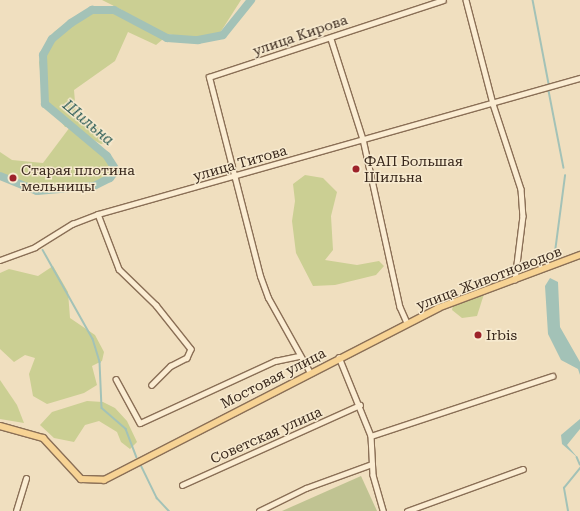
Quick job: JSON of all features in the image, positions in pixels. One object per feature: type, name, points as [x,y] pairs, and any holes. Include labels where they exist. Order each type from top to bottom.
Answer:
[{"type":"main road","name":"улица Животноводов","points":[[407,323],[580,255]]},
{"type":"main road","name":"Мостовая улица","points":[[0,426],[43,438],[81,479],[104,480],[407,323]]},
{"type":"street","name":"улица Кирова","points":[[235,176],[209,77],[302,45],[331,39],[368,22],[443,0]]},
{"type":"street","points":[[466,0],[493,104],[521,189],[523,216],[515,280]]},
{"type":"street","points":[[331,39],[363,140],[400,307],[407,323]]},
{"type":"street","name":"улица Титова","points":[[0,260],[35,247],[72,224],[98,214],[493,104],[580,78]]},
{"type":"street","points":[[235,176],[268,298],[299,356],[310,373]]},
{"type":"street","points":[[98,214],[119,269],[156,304],[191,349],[187,358],[171,366],[152,385]]},
{"type":"street","name":"Мостовая улица","points":[[116,379],[140,423],[275,361],[299,356]]},
{"type":"street","points":[[340,357],[371,436],[372,464],[383,511]]},
{"type":"street","points":[[371,436],[552,376]]},
{"type":"street","name":"Советская улица","points":[[182,485],[360,405]]},
{"type":"street","points":[[259,511],[306,488],[372,464]]},
{"type":"street","points":[[407,511],[523,469]]},
{"type":"street","points":[[16,511],[26,480]]},
{"type":"green space","points":[[102,0],[241,0],[218,36],[193,40],[169,34],[156,45],[128,32],[115,61],[74,90],[76,114],[98,128],[107,143],[101,144],[73,129],[114,163],[116,170],[110,178],[94,186],[37,191],[0,176],[0,152],[12,160],[43,163],[70,127],[65,127],[43,95],[39,62],[54,32],[80,13],[99,8],[122,10]]},
{"type":"green space","points":[[305,175],[323,178],[337,192],[331,216],[333,250],[325,260],[357,265],[379,261],[384,266],[376,275],[335,285],[313,286],[296,253],[292,221],[295,201],[293,184]]},
{"type":"green space","points":[[53,266],[68,292],[70,318],[95,335],[104,352],[102,361],[92,366],[97,385],[84,393],[47,404],[33,396],[29,374],[35,358],[25,355],[14,362],[0,349],[0,273],[9,269],[38,276]]},
{"type":"green space","points":[[484,294],[477,316],[462,318],[452,310],[453,305]]},
{"type":"green space","points":[[0,380],[17,405],[24,423],[0,419]]},
{"type":"green space","points":[[87,401],[103,402],[115,408],[127,421],[137,442],[130,449],[121,442],[117,432],[99,421],[85,425],[74,442],[54,438],[40,425],[52,412]]},
{"type":"green space","points":[[361,476],[377,511],[282,511]]},
{"type":"water","points":[[550,278],[558,282],[560,327],[580,362],[580,375],[578,369],[561,360],[548,334],[545,286]]},
{"type":"water","points":[[580,419],[580,429],[567,445],[578,458],[562,444],[561,435]]},
{"type":"waterway","name":"Шильна","points":[[0,176],[37,191],[94,186],[110,178],[116,170],[107,156],[45,104],[43,55],[52,39],[71,23],[92,10],[114,10],[167,38],[198,40],[223,35],[251,0]]},
{"type":"waterway","points":[[533,0],[549,84]]},
{"type":"waterway","points":[[549,91],[564,168]]},
{"type":"waterway","points":[[555,252],[565,176]]},
{"type":"waterway","points":[[43,250],[93,339],[100,362],[102,408],[126,429],[137,457]]},
{"type":"waterway","points":[[577,457],[580,464]]},
{"type":"waterway","points":[[141,465],[157,498],[169,511]]},
{"type":"waterway","points":[[568,511],[564,488],[580,468]]},
{"type":"place","name":"ФАП Большая Шильна","points":[[356,169]]},
{"type":"place","name":"Старая плотина мельницы","points":[[13,178]]},
{"type":"place","name":"Irbis","points":[[478,335]]}]
